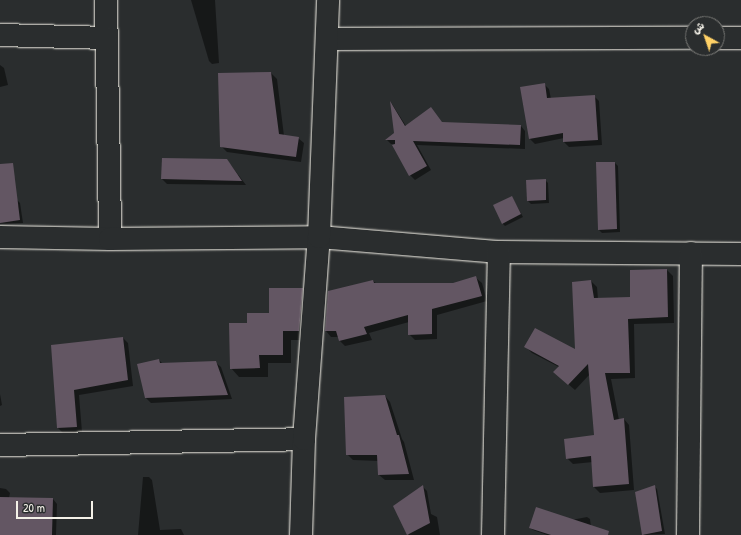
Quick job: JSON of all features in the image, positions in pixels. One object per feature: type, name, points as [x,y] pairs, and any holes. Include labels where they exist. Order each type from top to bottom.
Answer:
[{"type":"street","points":[[106,0],[110,239]]},
{"type":"street","points":[[301,535],[304,439],[320,237],[328,0]]},
{"type":"street","points":[[0,35],[106,38]]},
{"type":"street","points":[[327,39],[685,38]]},
{"type":"street","points":[[725,38],[741,38]]},
{"type":"street","points":[[0,238],[110,239],[320,237],[499,252],[741,254]]},
{"type":"street","points":[[493,535],[499,252]]},
{"type":"street","points":[[688,535],[691,253]]},
{"type":"street","points":[[0,445],[304,439]]},
{"type":"building","points":[[271,72],[279,134],[299,137],[296,157],[220,147],[218,73]]},
{"type":"building","points":[[545,83],[547,98],[595,95],[598,140],[563,142],[563,133],[529,139],[520,87]]},
{"type":"building","points":[[390,101],[405,126],[431,107],[442,122],[521,125],[520,145],[413,141],[427,166],[409,176],[392,145],[395,144],[395,140],[385,140],[394,133]]},
{"type":"building","points":[[162,158],[227,159],[242,181],[161,179]]},
{"type":"building","points":[[596,162],[615,162],[617,229],[598,230]]},
{"type":"building","points":[[13,163],[20,220],[0,223],[0,164]]},
{"type":"building","points":[[546,179],[546,200],[527,201],[526,180]]},
{"type":"building","points":[[512,196],[521,214],[502,224],[493,205]]},
{"type":"building","points":[[667,269],[668,317],[628,319],[630,373],[605,373],[614,420],[624,418],[629,484],[593,487],[591,456],[566,459],[564,439],[594,435],[588,364],[568,385],[553,372],[559,366],[524,347],[535,328],[575,349],[572,282],[591,280],[594,298],[630,297],[630,270]]},
{"type":"building","points":[[476,276],[482,296],[432,309],[432,334],[408,335],[408,315],[364,327],[367,334],[339,341],[336,331],[325,331],[328,291],[373,280],[374,283],[453,283]]},
{"type":"building","points":[[269,288],[303,288],[299,331],[283,331],[283,355],[259,355],[260,368],[230,369],[229,323],[247,323],[247,313],[269,313]]},
{"type":"building","points":[[123,337],[128,380],[74,390],[77,427],[57,428],[51,345]]},
{"type":"building","points":[[159,359],[160,363],[216,361],[228,395],[145,398],[137,364]]},
{"type":"building","points":[[385,395],[397,435],[399,435],[409,474],[378,475],[377,455],[346,455],[344,397]]},
{"type":"building","points":[[423,485],[430,523],[407,535],[393,506]]},
{"type":"building","points":[[655,485],[662,531],[642,535],[635,492]]},
{"type":"building","points":[[0,497],[53,498],[52,535],[0,535]]},
{"type":"building","points":[[536,507],[609,531],[608,535],[551,535],[529,528]]}]
